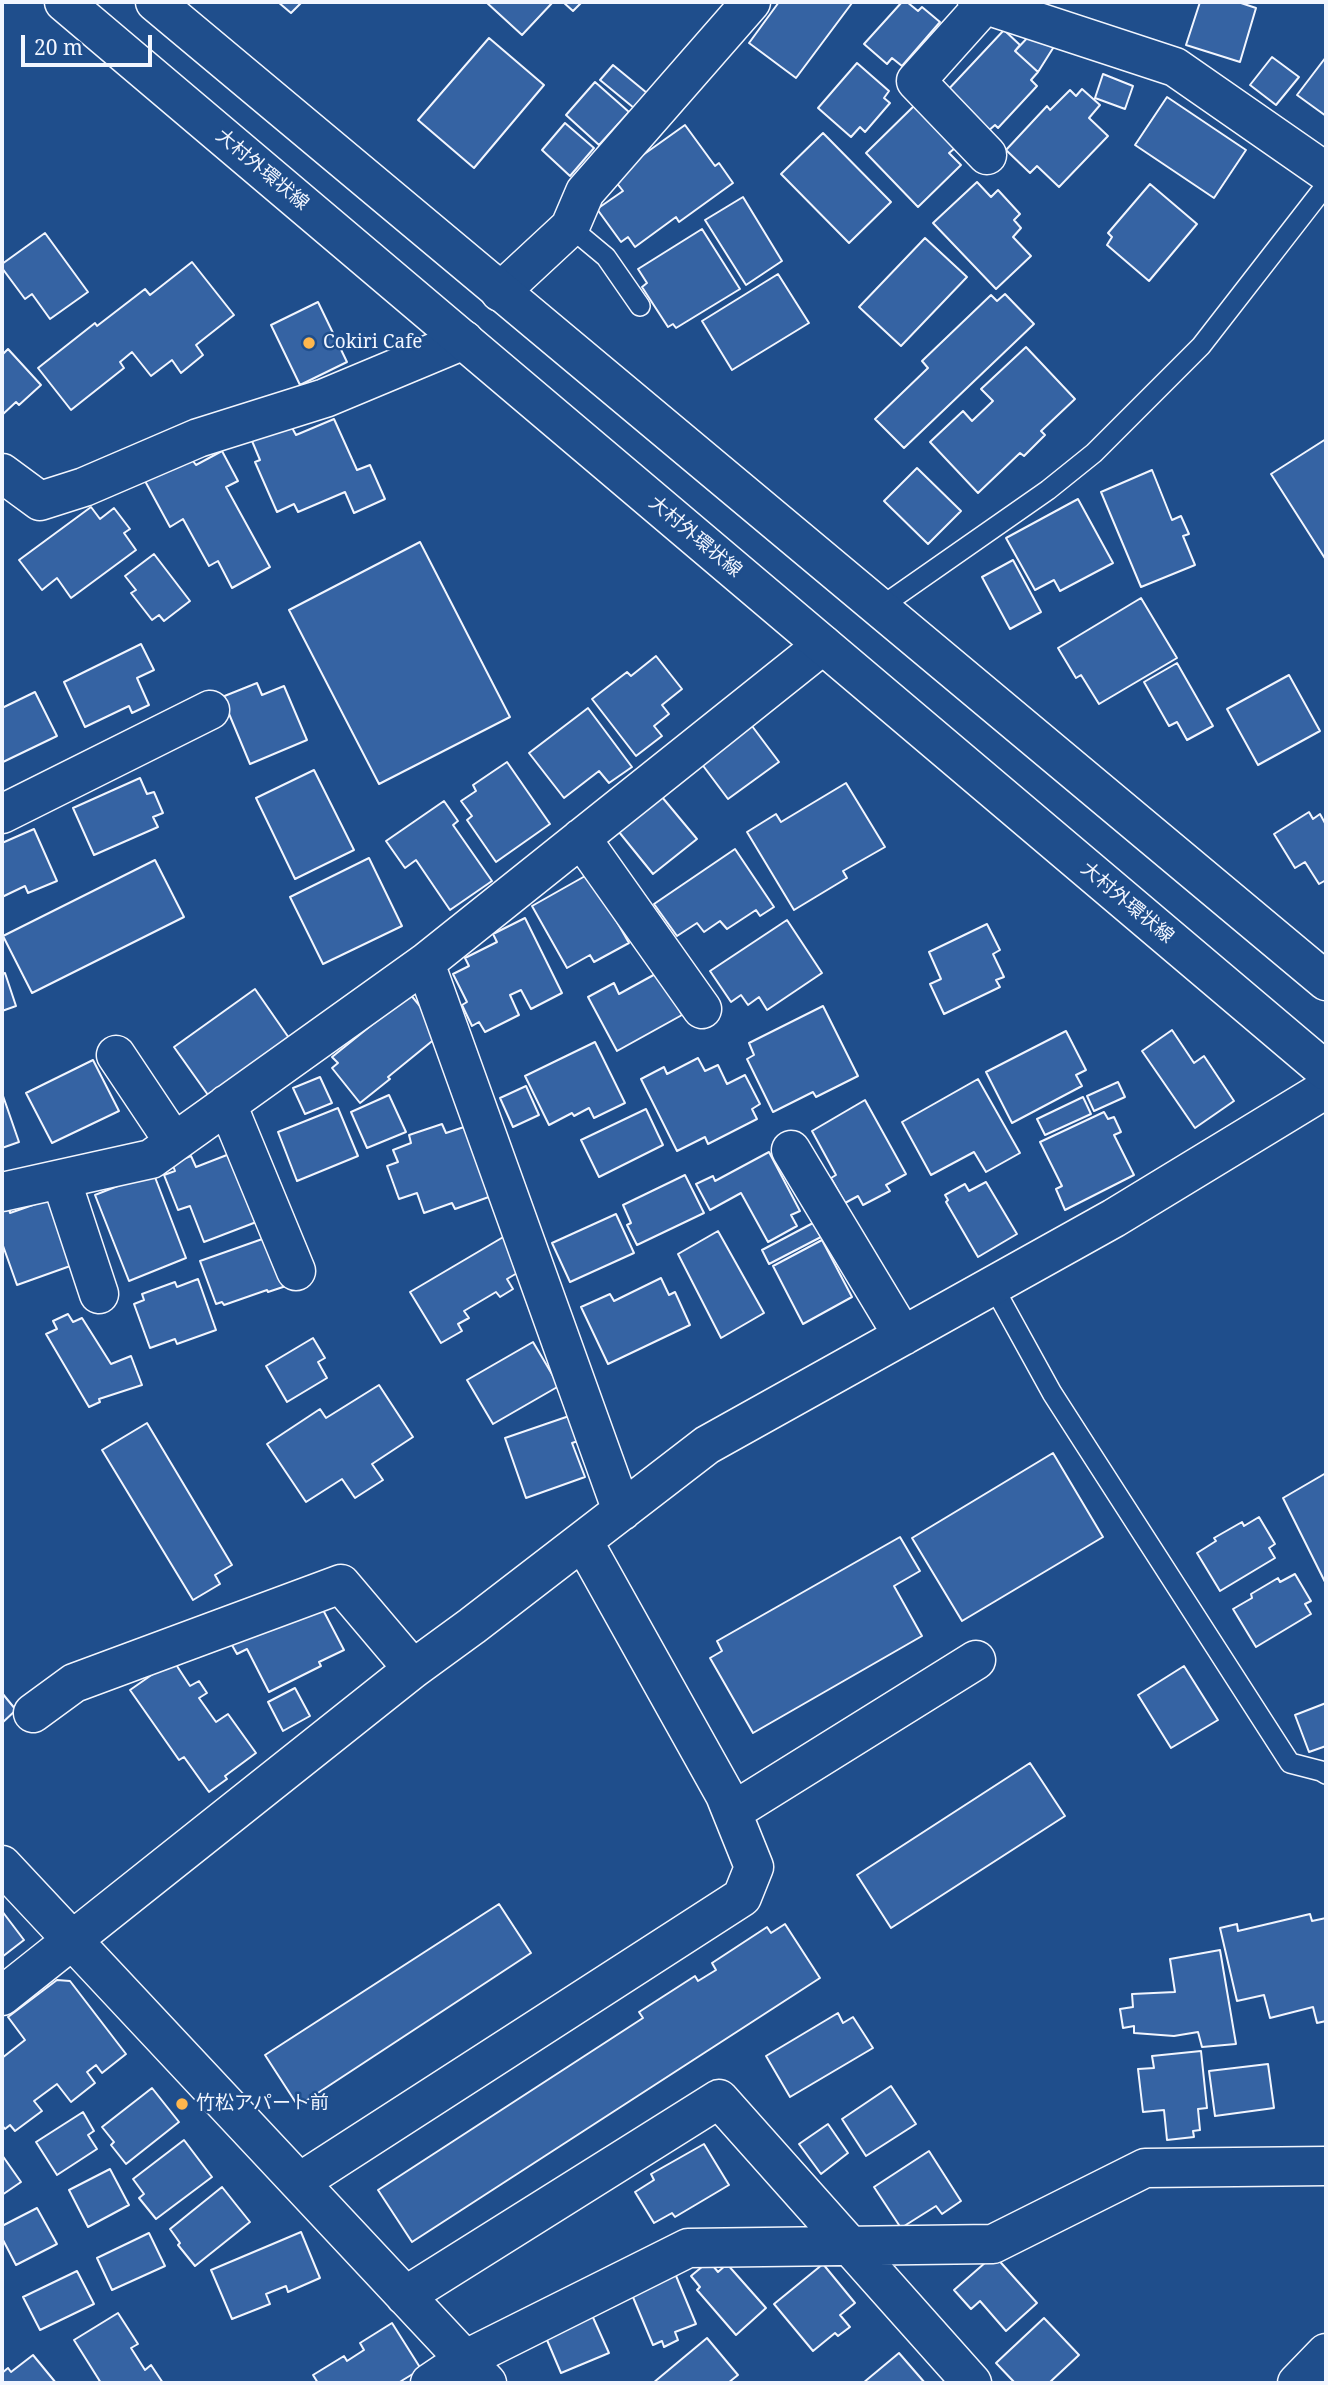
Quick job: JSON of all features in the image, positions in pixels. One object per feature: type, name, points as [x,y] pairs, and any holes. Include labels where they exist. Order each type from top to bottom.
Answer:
[{"type":"street","name":"大村外環状線","points":[[64,2],[1326,1071]]},
{"type":"street","points":[[155,2],[1326,981]]},
{"type":"street","points":[[500,292],[570,227],[585,192],[751,2]]},
{"type":"street","points":[[988,155],[916,80],[981,3],[1175,67],[1326,173]]},
{"type":"street","points":[[2,473],[40,500],[84,487],[198,438],[325,398],[464,340]]},
{"type":"street","points":[[2,1192],[151,1159],[425,963],[822,645]]},
{"type":"street","points":[[2,814],[210,710]]},
{"type":"street","points":[[580,838],[702,1009]]},
{"type":"street","points":[[425,963],[622,1511]]},
{"type":"street","points":[[116,1055],[174,1142]]},
{"type":"street","points":[[2,1996],[413,1669],[707,1445],[1114,1218],[1326,1089]]},
{"type":"street","points":[[227,1104],[296,1272]]},
{"type":"street","points":[[791,1150],[903,1336]]},
{"type":"street","points":[[61,1179],[99,1294]]},
{"type":"street","points":[[300,2182],[743,1896],[754,1867],[725,1795],[583,1541]]},
{"type":"street","points":[[33,1713],[74,1683],[341,1584],[413,1669]]},
{"type":"street","points":[[732,1812],[976,1660]]},
{"type":"street","points":[[2,1865],[476,2372]]},
{"type":"street","points":[[405,2296],[719,2099],[972,2383]]},
{"type":"street","points":[[430,2383],[476,2372],[688,2248],[993,2244],[1145,2168],[1326,2166]]},
{"type":"street","points":[[1297,2383],[1326,2353]]},
{"type":"lane","points":[[879,608],[1048,490],[1094,453],[1201,346],[1326,185]]},
{"type":"lane","points":[[570,227],[606,257],[640,306]]},
{"type":"lane","points":[[993,1286],[1052,1393],[1290,1763],[1326,1774]]},
{"type":"building","points":[[278,2],[302,2],[291,13]]},
{"type":"building","points":[[486,2],[553,2],[522,35]]},
{"type":"building","points":[[563,2],[582,2],[573,11]]},
{"type":"building","points":[[779,2],[852,3],[796,78],[749,43]]},
{"type":"building","points":[[902,2],[907,2],[918,11],[922,7],[940,22],[902,66],[892,58],[887,64],[864,44]]},
{"type":"building","points":[[1200,2],[1238,2],[1256,8],[1240,62],[1186,45]]},
{"type":"building","points":[[1004,30],[1020,45],[1015,51],[1038,72],[1031,80],[1037,86],[998,128],[995,125],[987,132],[945,93]]},
{"type":"building","points":[[1030,35],[1055,45],[1038,72],[1015,51]]},
{"type":"building","points":[[489,38],[544,85],[474,168],[418,120]]},
{"type":"building","points":[[1272,57],[1299,77],[1276,105],[1250,85]]},
{"type":"building","points":[[1326,57],[1326,116],[1297,95]]},
{"type":"building","points":[[857,63],[889,91],[884,98],[890,103],[865,132],[860,127],[851,137],[818,108]]},
{"type":"building","points":[[613,65],[647,93],[634,108],[600,80]]},
{"type":"building","points":[[1103,74],[1133,86],[1125,109],[1095,98]]},
{"type":"building","points":[[595,82],[629,112],[599,145],[566,115]]},
{"type":"building","points":[[1082,89],[1100,105],[1089,118],[1108,136],[1059,187],[1037,166],[1030,173],[1006,150],[1047,106],[1050,110],[1070,90],[1076,96]]},
{"type":"building","points":[[1167,97],[1246,150],[1214,198],[1135,145]]},
{"type":"building","points":[[919,101],[960,144],[949,153],[961,165],[918,207],[866,153]]},
{"type":"building","points":[[565,123],[594,148],[570,176],[542,150]]},
{"type":"building","points":[[685,125],[715,166],[719,163],[733,183],[679,222],[676,217],[635,247],[628,237],[621,242],[597,209],[623,191],[612,177]]},
{"type":"building","points":[[823,133],[891,202],[849,243],[781,174]]},
{"type":"building","points":[[977,182],[991,197],[998,190],[1020,214],[1014,220],[1021,228],[1013,237],[1031,256],[996,289],[933,223]]},
{"type":"building","points":[[1150,184],[1197,224],[1149,281],[1107,245],[1112,237],[1108,233]]},
{"type":"building","points":[[743,197],[782,261],[746,285],[705,220]]},
{"type":"building","points":[[702,229],[740,289],[676,328],[673,324],[668,327],[642,287],[647,283],[638,269]]},
{"type":"building","points":[[45,233],[88,292],[50,319],[32,294],[25,299],[2,268],[2,264]]},
{"type":"building","points":[[925,238],[967,277],[901,346],[859,307]]},
{"type":"building","points":[[192,262],[234,315],[196,345],[203,355],[181,373],[172,360],[151,376],[132,352],[120,362],[124,368],[71,410],[38,368],[95,323],[97,326],[145,289],[150,295]]},
{"type":"building","points":[[778,274],[809,323],[732,370],[702,321]]},
{"type":"building","points":[[1005,294],[1034,324],[904,448],[875,419],[928,368],[922,361],[991,295],[997,301]]},
{"type":"building","name":"Cokiri Cafe","points":[[318,302],[347,362],[300,385],[271,325]]},
{"type":"building","points":[[1026,347],[1075,399],[1041,431],[1045,435],[1024,456],[1020,453],[978,493],[930,442],[963,411],[972,421],[993,401],[981,389]]},
{"type":"building","points":[[8,349],[41,385],[19,405],[16,402],[2,415],[2,355]]},
{"type":"building","points":[[334,419],[357,470],[370,465],[385,499],[354,513],[345,492],[298,512],[294,504],[277,512],[255,462],[260,460],[252,441],[290,424],[296,435]]},
{"type":"building","points":[[1326,439],[1326,560],[1271,474]]},
{"type":"building","points":[[222,451],[238,481],[226,487],[270,567],[232,588],[218,561],[209,566],[183,519],[170,527],[145,481],[190,457],[196,465]]},
{"type":"building","points":[[917,468],[961,511],[928,544],[884,501]]},
{"type":"building","points":[[1152,470],[1172,520],[1181,516],[1189,534],[1183,536],[1195,565],[1141,587],[1101,492]]},
{"type":"building","points":[[1078,499],[1113,563],[1060,591],[1054,580],[1035,590],[1006,538]]},
{"type":"building","points":[[91,507],[100,519],[114,508],[130,529],[124,533],[136,550],[71,598],[57,578],[42,590],[19,560]]},
{"type":"building","points":[[420,542],[510,717],[379,784],[289,610]]},
{"type":"building","points":[[154,554],[190,601],[164,621],[159,615],[152,620],[131,593],[136,590],[125,576]]},
{"type":"building","points":[[1013,560],[1041,612],[1010,629],[982,577]]},
{"type":"building","points":[[1141,598],[1177,658],[1099,704],[1081,675],[1076,678],[1058,648]]},
{"type":"building","points":[[141,644],[154,670],[137,678],[149,705],[132,713],[129,706],[85,727],[64,682]]},
{"type":"building","points":[[656,656],[682,689],[662,705],[669,714],[654,726],[662,736],[636,756],[592,699],[627,672],[631,676]]},
{"type":"building","points":[[1177,663],[1213,726],[1187,740],[1177,722],[1169,726],[1144,682]]},
{"type":"building","points":[[1289,675],[1320,731],[1258,765],[1227,709]]},
{"type":"building","points":[[257,683],[262,695],[284,686],[307,740],[250,764],[222,697]]},
{"type":"building","points":[[35,692],[57,736],[3,762],[2,708]]},
{"type":"building","points":[[588,708],[632,767],[609,783],[599,771],[564,798],[529,753]]},
{"type":"building","points":[[752,726],[779,762],[728,799],[701,763]]},
{"type":"building","points":[[507,762],[550,824],[496,862],[467,820],[472,816],[461,801],[476,791],[473,785]]},
{"type":"building","points":[[314,770],[354,850],[295,879],[256,798]]},
{"type":"building","points":[[140,778],[147,794],[154,792],[163,813],[153,817],[158,827],[94,855],[73,808]]},
{"type":"building","points":[[846,783],[885,847],[843,871],[847,878],[794,910],[747,832],[776,814],[781,822]]},
{"type":"building","points":[[662,797],[697,839],[653,874],[619,832]]},
{"type":"building","points":[[444,801],[458,821],[453,825],[492,881],[450,910],[416,860],[405,868],[386,841]]},
{"type":"building","points":[[1309,812],[1313,819],[1320,814],[1326,825],[1326,880],[1319,884],[1305,862],[1295,868],[1274,834]]},
{"type":"building","points":[[34,829],[57,881],[28,893],[25,886],[2,897],[2,843]]},
{"type":"building","points":[[735,849],[774,907],[760,916],[756,910],[727,929],[720,921],[704,932],[697,923],[677,936],[654,904]]},
{"type":"building","points":[[369,858],[402,926],[323,964],[290,897]]},
{"type":"building","points":[[155,860],[184,917],[32,993],[3,936]]},
{"type":"building","points":[[594,871],[613,915],[629,943],[594,962],[590,955],[567,968],[532,906]]},
{"type":"building","points":[[525,918],[562,993],[531,1009],[521,990],[510,995],[519,1015],[485,1032],[479,1022],[472,1026],[462,1005],[467,1002],[453,974],[469,966],[465,958],[497,942],[493,934]]},
{"type":"building","points":[[787,920],[822,973],[767,1010],[759,997],[748,1005],[741,995],[731,1002],[710,971]]},
{"type":"building","points":[[987,924],[1000,950],[993,954],[1004,977],[996,980],[1000,987],[944,1014],[930,984],[941,979],[929,952]]},
{"type":"building","points":[[659,972],[682,1015],[617,1051],[588,997],[614,983],[619,994]]},
{"type":"building","points":[[5,973],[16,1006],[2,1011],[2,974]]},
{"type":"building","points":[[255,989],[289,1038],[208,1095],[174,1047]]},
{"type":"building","points":[[410,994],[442,1033],[360,1103],[332,1068],[338,1063],[332,1057]]},
{"type":"building","points":[[823,1006],[858,1076],[816,1097],[813,1092],[773,1112],[747,1059],[754,1055],[749,1043]]},
{"type":"building","points":[[1172,1030],[1194,1063],[1204,1056],[1234,1101],[1195,1128],[1142,1051]]},
{"type":"building","points":[[1066,1031],[1086,1070],[1076,1075],[1082,1086],[1012,1123],[986,1072]]},
{"type":"building","points":[[595,1042],[625,1103],[594,1118],[589,1108],[549,1125],[525,1076]]},
{"type":"building","points":[[698,1058],[705,1071],[718,1065],[727,1084],[745,1075],[760,1104],[752,1109],[757,1119],[708,1144],[705,1137],[677,1151],[641,1079],[664,1067],[667,1074]]},
{"type":"building","points":[[93,1060],[119,1111],[52,1143],[26,1093]]},
{"type":"building","points":[[320,1077],[332,1103],[305,1114],[293,1088]]},
{"type":"building","points":[[978,1079],[1020,1153],[986,1172],[974,1152],[931,1175],[902,1122]]},
{"type":"building","points":[[1118,1082],[1125,1097],[1094,1111],[1087,1096]]},
{"type":"building","points":[[526,1086],[539,1115],[513,1127],[500,1098]]},
{"type":"building","points":[[2,1093],[19,1142],[2,1148]]},
{"type":"building","points":[[389,1095],[406,1132],[367,1148],[351,1112]]},
{"type":"building","points":[[1083,1097],[1091,1114],[1045,1135],[1037,1119]]},
{"type":"building","points":[[865,1100],[906,1174],[886,1185],[890,1191],[863,1205],[858,1196],[845,1203],[831,1178],[836,1175],[812,1131]]},
{"type":"building","points":[[338,1108],[358,1156],[297,1181],[278,1132]]},
{"type":"building","points":[[646,1109],[663,1145],[599,1177],[581,1140]]},
{"type":"building","points":[[1104,1112],[1108,1119],[1114,1117],[1121,1132],[1114,1135],[1134,1175],[1065,1210],[1056,1189],[1062,1186],[1040,1142]]},
{"type":"building","points":[[442,1124],[446,1133],[470,1125],[500,1193],[455,1209],[452,1203],[424,1213],[417,1193],[399,1199],[387,1166],[398,1162],[393,1150],[411,1143],[409,1135]]},
{"type":"building","points":[[769,1152],[800,1211],[791,1215],[797,1226],[768,1242],[741,1193],[710,1210],[696,1184],[713,1176],[715,1181]]},
{"type":"building","points":[[232,1153],[259,1221],[204,1242],[190,1206],[178,1210],[164,1175],[175,1171],[172,1163],[191,1156],[196,1167]]},
{"type":"building","points":[[153,1172],[186,1258],[129,1281],[95,1195]]},
{"type":"building","points":[[685,1175],[704,1213],[637,1245],[627,1225],[631,1223],[623,1205]]},
{"type":"building","points":[[986,1182],[1017,1234],[978,1257],[946,1202],[948,1200],[945,1195],[965,1184],[969,1191]]},
{"type":"building","points":[[50,1199],[73,1265],[17,1285],[2,1243],[2,1207],[8,1205],[10,1213]]},
{"type":"building","points":[[616,1214],[634,1253],[570,1282],[552,1243]]},
{"type":"building","points":[[813,1223],[821,1237],[769,1264],[762,1250]]},
{"type":"building","points":[[718,1231],[764,1313],[721,1338],[678,1254]]},
{"type":"building","points":[[505,1236],[524,1269],[507,1279],[513,1289],[500,1297],[496,1292],[464,1311],[469,1318],[458,1324],[462,1331],[441,1343],[410,1292]]},
{"type":"building","points":[[268,1237],[286,1286],[224,1305],[222,1302],[216,1304],[200,1261]]},
{"type":"building","points":[[822,1240],[852,1297],[803,1324],[773,1266]]},
{"type":"building","points":[[661,1278],[669,1295],[675,1292],[690,1325],[608,1364],[581,1307],[610,1294],[614,1301]]},
{"type":"building","points":[[198,1279],[216,1330],[177,1344],[175,1339],[150,1348],[134,1304],[144,1300],[142,1294],[175,1282],[177,1287]]},
{"type":"building","points":[[68,1314],[73,1322],[82,1318],[111,1364],[131,1356],[142,1385],[99,1399],[100,1402],[89,1407],[46,1334],[57,1329],[53,1321]]},
{"type":"building","points":[[313,1338],[325,1358],[318,1362],[327,1378],[287,1402],[266,1366]]},
{"type":"building","points":[[533,1342],[559,1386],[493,1424],[467,1380]]},
{"type":"building","points":[[379,1385],[413,1437],[372,1464],[383,1480],[355,1498],[342,1479],[306,1502],[267,1444],[320,1409],[326,1418]]},
{"type":"building","points":[[572,1415],[581,1440],[572,1443],[585,1477],[526,1498],[505,1438]]},
{"type":"building","points":[[147,1423],[232,1565],[215,1575],[220,1584],[193,1600],[102,1450]]},
{"type":"building","points":[[1053,1453],[1103,1537],[962,1621],[912,1538]]},
{"type":"building","points":[[1326,1473],[1326,1584],[1283,1498]]},
{"type":"building","points":[[1259,1517],[1275,1544],[1269,1548],[1275,1558],[1220,1591],[1197,1553],[1216,1541],[1214,1538],[1242,1522],[1244,1526]]},
{"type":"building","points":[[900,1537],[920,1571],[894,1586],[922,1636],[753,1733],[710,1658],[722,1651],[717,1641]]},
{"type":"building","points":[[1295,1574],[1311,1601],[1305,1604],[1311,1614],[1256,1647],[1233,1609],[1252,1598],[1251,1594],[1278,1578],[1280,1582]]},
{"type":"building","points":[[321,1606],[344,1650],[319,1662],[321,1666],[269,1692],[247,1649],[237,1654],[228,1638]]},
{"type":"building","points":[[173,1660],[190,1686],[199,1681],[207,1693],[199,1698],[216,1722],[228,1714],[256,1753],[209,1792],[184,1757],[179,1760],[130,1690]]},
{"type":"building","points":[[1184,1666],[1218,1720],[1171,1748],[1138,1695]]},
{"type":"building","points":[[295,1688],[310,1716],[283,1731],[268,1702]]},
{"type":"building","points":[[2,1693],[16,1710],[2,1723]]},
{"type":"building","points":[[1326,1703],[1326,1746],[1309,1752],[1295,1715]]},
{"type":"building","points":[[1030,1763],[1065,1816],[891,1928],[857,1875]]},
{"type":"building","points":[[499,1904],[531,1953],[298,2106],[265,2055]]},
{"type":"building","points":[[2,1911],[24,1940],[2,1957]]},
{"type":"building","points":[[1310,1914],[1312,1921],[1326,1918],[1326,2021],[1317,2023],[1313,2007],[1270,2018],[1264,1995],[1237,2001],[1220,1928],[1237,1924],[1238,1931]]},
{"type":"building","points":[[785,1924],[820,1978],[412,2242],[378,2190],[643,2018],[639,2012],[695,1976],[698,1981],[716,1970],[712,1963],[767,1927],[771,1933]]},
{"type":"building","points":[[1220,1950],[1236,2044],[1202,2047],[1198,2032],[1174,2036],[1134,2033],[1134,2026],[1123,2028],[1120,2009],[1133,2007],[1132,1994],[1175,1992],[1170,1959]]},
{"type":"building","points":[[57,1980],[70,1981],[126,2054],[102,2073],[96,2065],[87,2072],[95,2083],[71,2102],[57,2084],[34,2101],[42,2111],[15,2131],[10,2125],[5,2129],[2,2125],[2,2058],[25,2040],[8,2017]]},
{"type":"building","points":[[838,2013],[843,2023],[853,2017],[873,2048],[790,2097],[766,2056]]},
{"type":"building","points":[[1201,2051],[1207,2108],[1198,2109],[1200,2130],[1193,2131],[1194,2137],[1167,2140],[1164,2110],[1143,2112],[1138,2069],[1154,2068],[1152,2056]]},
{"type":"building","points":[[1268,2064],[1274,2108],[1215,2116],[1209,2071]]},
{"type":"building","points":[[891,2086],[916,2124],[866,2156],[842,2119]]},
{"type":"building","points":[[152,2088],[179,2122],[126,2164],[111,2145],[114,2142],[102,2127]]},
{"type":"building","points":[[83,2112],[94,2131],[88,2135],[97,2149],[57,2175],[36,2142]]},
{"type":"building","points":[[828,2124],[848,2153],[821,2174],[799,2144]]},
{"type":"building","points":[[184,2140],[212,2177],[156,2219],[139,2198],[144,2194],[133,2179]]},
{"type":"building","points":[[704,2144],[729,2185],[675,2217],[672,2213],[654,2223],[635,2192],[654,2180],[651,2174]]},
{"type":"building","points":[[929,2151],[961,2201],[942,2214],[936,2206],[901,2228],[874,2187]]},
{"type":"building","points":[[2,2155],[21,2182],[2,2195]]},
{"type":"building","points":[[110,2169],[129,2205],[88,2227],[69,2190]]},
{"type":"building","points":[[222,2187],[250,2222],[195,2266],[178,2245],[180,2243],[170,2229]]},
{"type":"building","points":[[37,2208],[57,2244],[16,2265],[2,2238],[2,2226]]},
{"type":"building","points":[[301,2232],[320,2278],[288,2292],[286,2286],[266,2294],[270,2304],[232,2319],[211,2270]]},
{"type":"building","points":[[149,2233],[165,2266],[112,2290],[97,2258]]},
{"type":"building","points":[[994,2255],[1037,2303],[1006,2331],[980,2301],[971,2309],[954,2290]]},
{"type":"building","points":[[709,2261],[718,2272],[727,2264],[766,2308],[736,2335],[697,2290],[700,2287],[691,2276]]},
{"type":"building","points":[[823,2264],[855,2303],[840,2315],[850,2327],[838,2336],[835,2333],[813,2351],[774,2304]]},
{"type":"building","points":[[77,2271],[94,2304],[40,2330],[23,2297]]},
{"type":"building","points":[[674,2271],[696,2324],[675,2332],[678,2340],[664,2347],[662,2341],[653,2345],[630,2290]]},
{"type":"building","points":[[118,2313],[138,2344],[131,2348],[145,2370],[151,2365],[163,2383],[101,2383],[74,2340]]},
{"type":"building","points":[[591,2313],[609,2353],[561,2373],[544,2333]]},
{"type":"building","points":[[1044,2318],[1079,2355],[1049,2383],[1015,2383],[996,2363]]},
{"type":"building","points":[[392,2323],[421,2369],[398,2383],[318,2383],[313,2375],[344,2356],[347,2361],[364,2350],[360,2343]]},
{"type":"building","points":[[707,2338],[738,2375],[728,2383],[653,2383]]},
{"type":"building","points":[[899,2353],[925,2383],[863,2383]]},
{"type":"building","points":[[33,2355],[56,2383],[2,2383],[2,2373],[8,2368],[11,2372]]},
{"type":"place","name":"Cokiri Cafe","points":[[309,343]]},
{"type":"place","name":"竹松アパート前","points":[[182,2104]]}]
